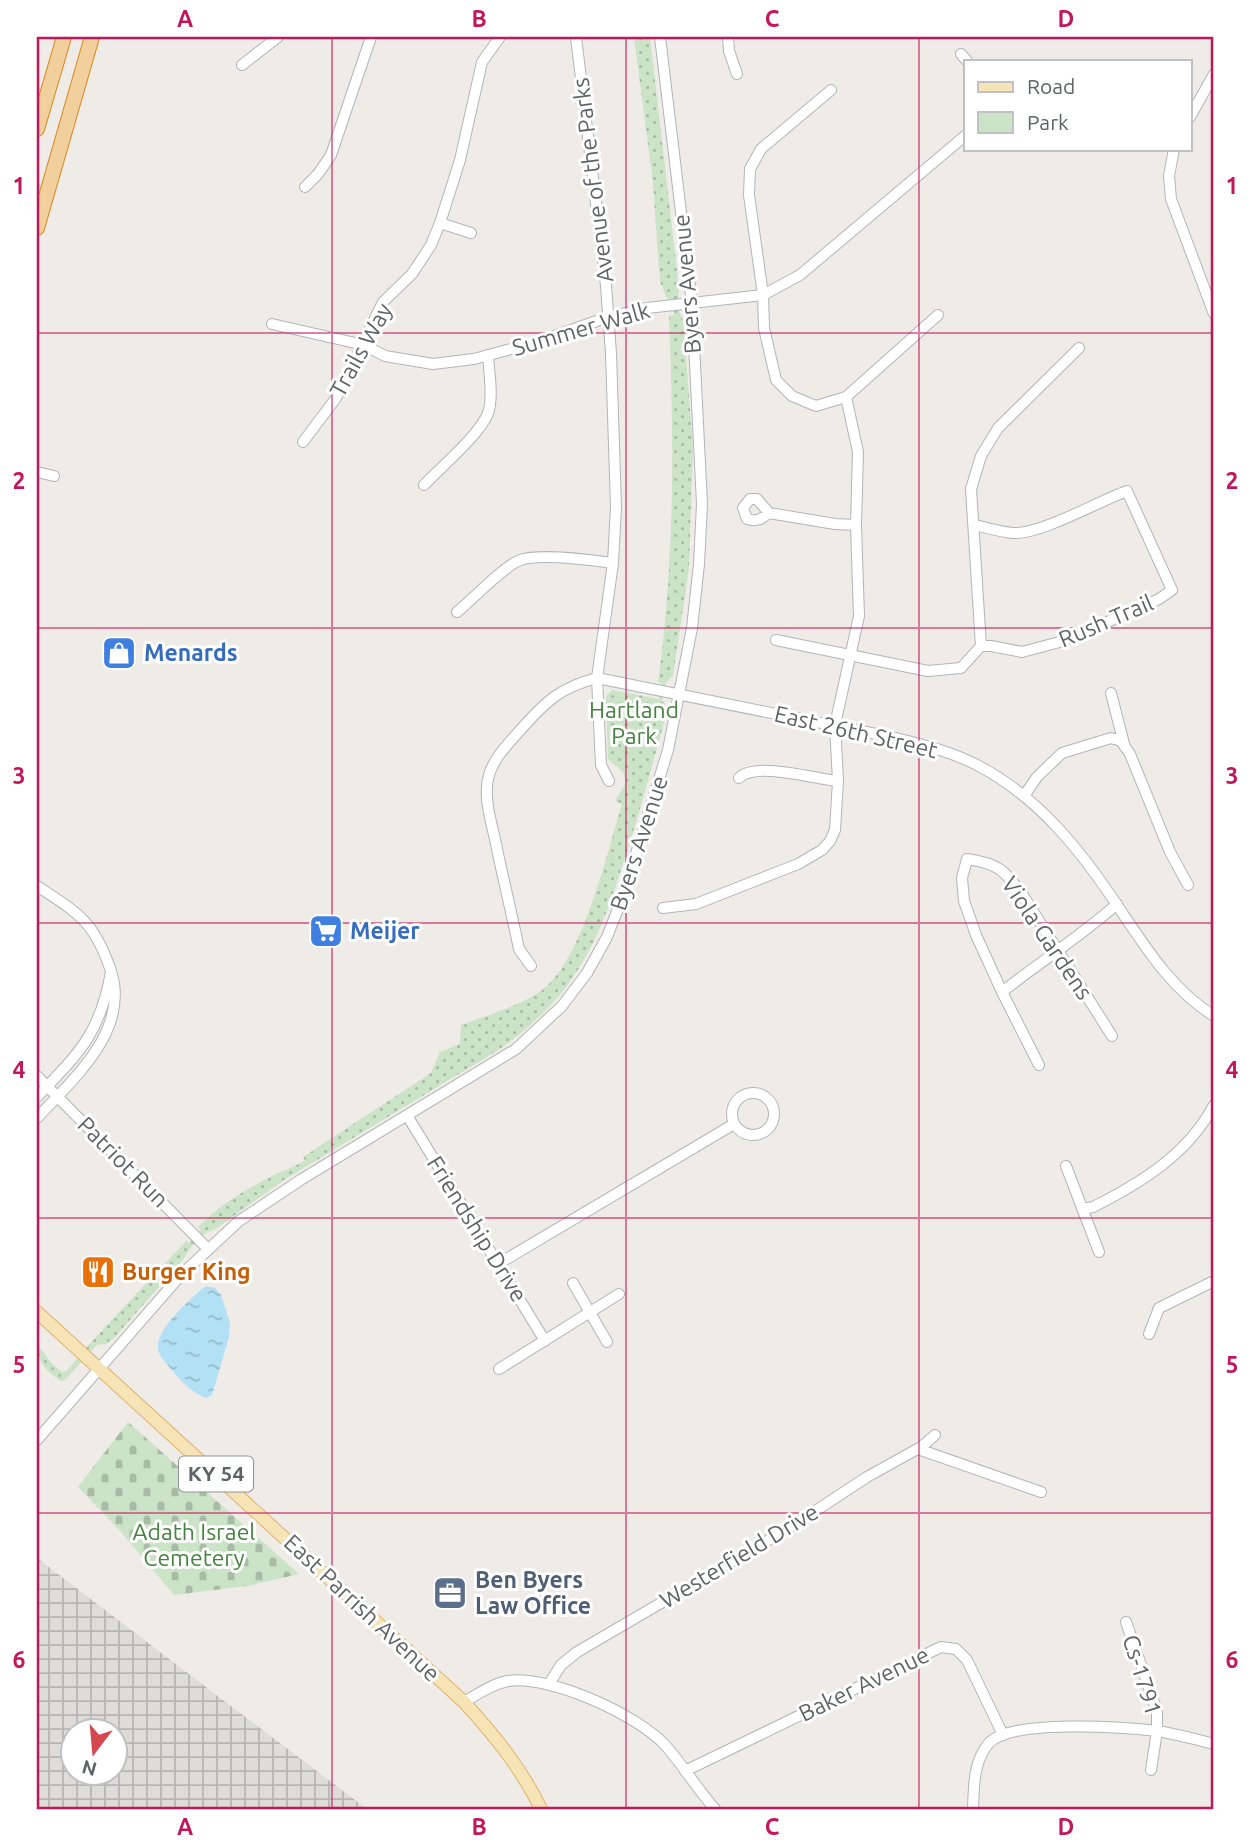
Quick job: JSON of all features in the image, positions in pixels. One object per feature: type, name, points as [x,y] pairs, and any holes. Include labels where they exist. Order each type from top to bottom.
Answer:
[{"type":"highway","points":[[37,129],[64,37]]},
{"type":"highway","points":[[37,228],[92,37]]},
{"type":"main road","name":"East Parrish Avenue","points":[[37,1312],[464,1702],[503,1746],[541,1809]]},
{"type":"street","points":[[242,65],[278,37]]},
{"type":"street","points":[[305,187],[331,155],[369,37]]},
{"type":"street","name":"Trails Way","points":[[303,442],[336,398],[383,302],[412,274],[431,245],[460,160],[482,62],[499,37]]},
{"type":"street","name":"Avenue of the Parks","points":[[576,37],[611,353],[616,507],[613,563],[597,678],[601,765],[610,781]]},
{"type":"street","name":"Byers Avenue","points":[[37,1440],[181,1275],[239,1221],[302,1179],[516,1049],[562,1006],[587,974],[607,937],[659,783],[680,695],[692,628],[702,504],[692,303],[660,37]]},
{"type":"street","points":[[728,37],[729,51],[737,74]]},
{"type":"street","points":[[1192,108],[1214,74]]},
{"type":"street","points":[[831,90],[761,149],[750,169],[749,195],[763,295],[764,328],[776,380],[792,396],[816,406],[846,397],[937,315]]},
{"type":"street","name":"Summer Walk","points":[[272,324],[364,345],[385,356],[427,363],[488,355],[537,342],[608,317],[647,309],[763,295],[800,275],[964,137]]},
{"type":"street","points":[[1174,150],[1169,176],[1171,199],[1214,313]]},
{"type":"street","points":[[440,223],[471,233]]},
{"type":"street","points":[[776,640],[928,671],[961,668],[981,646],[971,489],[981,456],[998,428],[1079,348]]},
{"type":"street","points":[[424,485],[478,429],[488,414],[491,401],[488,355]]},
{"type":"street","points":[[663,908],[696,904],[799,863],[822,850],[835,830],[838,781],[835,725],[859,616],[856,525],[858,452],[846,397]]},
{"type":"street","points":[[37,472],[54,476]]},
{"type":"street","name":"Rush Trail","points":[[975,525],[1016,533],[1056,523],[1103,499],[1127,491],[1172,590],[1159,599],[1067,640],[1022,652],[981,646]]},
{"type":"street","points":[[769,513],[856,525]]},
{"type":"street","points":[[457,612],[518,561],[533,558],[569,558],[613,563]]},
{"type":"street","points":[[531,965],[519,949],[494,831],[487,784],[489,773],[539,709],[572,685],[597,678]]},
{"type":"street","name":"East 26th Street","points":[[597,678],[835,725],[937,749],[976,765],[1042,811],[1072,843],[1150,955],[1177,987],[1214,1016]]},
{"type":"street","points":[[1111,693],[1124,744],[1170,852],[1188,885]]},
{"type":"street","points":[[1024,796],[1037,777],[1062,753],[1111,738],[1124,744]]},
{"type":"street","points":[[739,778],[761,770],[838,781]]},
{"type":"street","name":"Viola Gardens","points":[[1002,992],[964,901],[962,878],[967,859],[992,863],[1008,876],[1112,1036]]},
{"type":"street","points":[[37,886],[72,909],[98,936],[117,991],[111,1023],[92,1057],[37,1118]]},
{"type":"street","points":[[1039,1065],[1002,992],[1117,904]]},
{"type":"street","points":[[37,1097],[89,1039],[106,1001],[111,970]]},
{"type":"street","name":"Patriot Run","points":[[37,1076],[208,1249]]},
{"type":"street","points":[[1083,1209],[1093,1208],[1151,1175],[1192,1136],[1214,1105]]},
{"type":"street","name":"Friendship Drive","points":[[408,1117],[545,1341]]},
{"type":"street","points":[[498,1264],[734,1124]]},
{"type":"street","points":[[1066,1166],[1099,1252]]},
{"type":"street","points":[[1149,1334],[1159,1308],[1214,1281]]},
{"type":"street","points":[[573,1283],[607,1342]]},
{"type":"street","points":[[499,1369],[619,1294]]},
{"type":"street","name":"Westerfield Drive","points":[[550,1684],[561,1665],[577,1652],[791,1527],[935,1435]]},
{"type":"street","points":[[918,1448],[1041,1492]]},
{"type":"street","name":"Cs-1791","points":[[1126,1622],[1155,1702],[1157,1731],[1151,1770]]},
{"type":"street","name":"Baker Avenue","points":[[685,1772],[941,1647],[956,1649],[967,1660],[1003,1735]]},
{"type":"street","points":[[464,1702],[505,1681],[526,1680],[550,1684],[632,1720],[665,1746],[715,1809]]},
{"type":"street","points":[[973,1809],[979,1759],[988,1745],[1003,1735],[1035,1729],[1113,1727],[1157,1731],[1214,1744]]},
{"type":"shaded area","points":[[37,1558],[367,1809],[37,1809]]},
{"type":"green space","name":"Hartland Park","points":[[634,37],[650,37],[679,288],[678,304],[683,320],[693,446],[689,568],[673,675],[666,683],[662,700],[667,712],[630,843],[604,919],[568,985],[521,1033],[500,1049],[284,1180],[201,1237],[115,1337],[106,1344],[97,1345],[65,1380],[61,1381],[44,1366],[37,1344],[53,1365],[62,1372],[67,1371],[187,1240],[188,1243],[201,1230],[198,1227],[213,1213],[257,1184],[305,1160],[303,1157],[431,1073],[440,1052],[460,1044],[461,1025],[512,1006],[541,991],[556,977],[581,932],[601,877],[622,804],[615,801],[626,783],[623,772],[608,759],[606,696],[612,690],[659,699],[662,683],[658,682],[668,590],[672,454],[669,316],[674,315],[672,299],[668,300],[660,282],[653,183]]},
{"type":"green space","name":"Adath Israel Cemetery","points":[[128,1422],[299,1574],[247,1586],[174,1595],[121,1532],[78,1487]]},
{"type":"water","points":[[206,1286],[215,1288],[221,1295],[230,1323],[229,1337],[212,1395],[206,1398],[180,1380],[158,1349],[162,1332],[168,1323]]},
{"type":"place","name":"Menards","points":[[119,653]]},
{"type":"place","name":"Meijer","points":[[326,931]]},
{"type":"place","name":"Burger King","points":[[98,1272]]},
{"type":"place","name":"Ben Byers Law Office","points":[[450,1593]]}]
